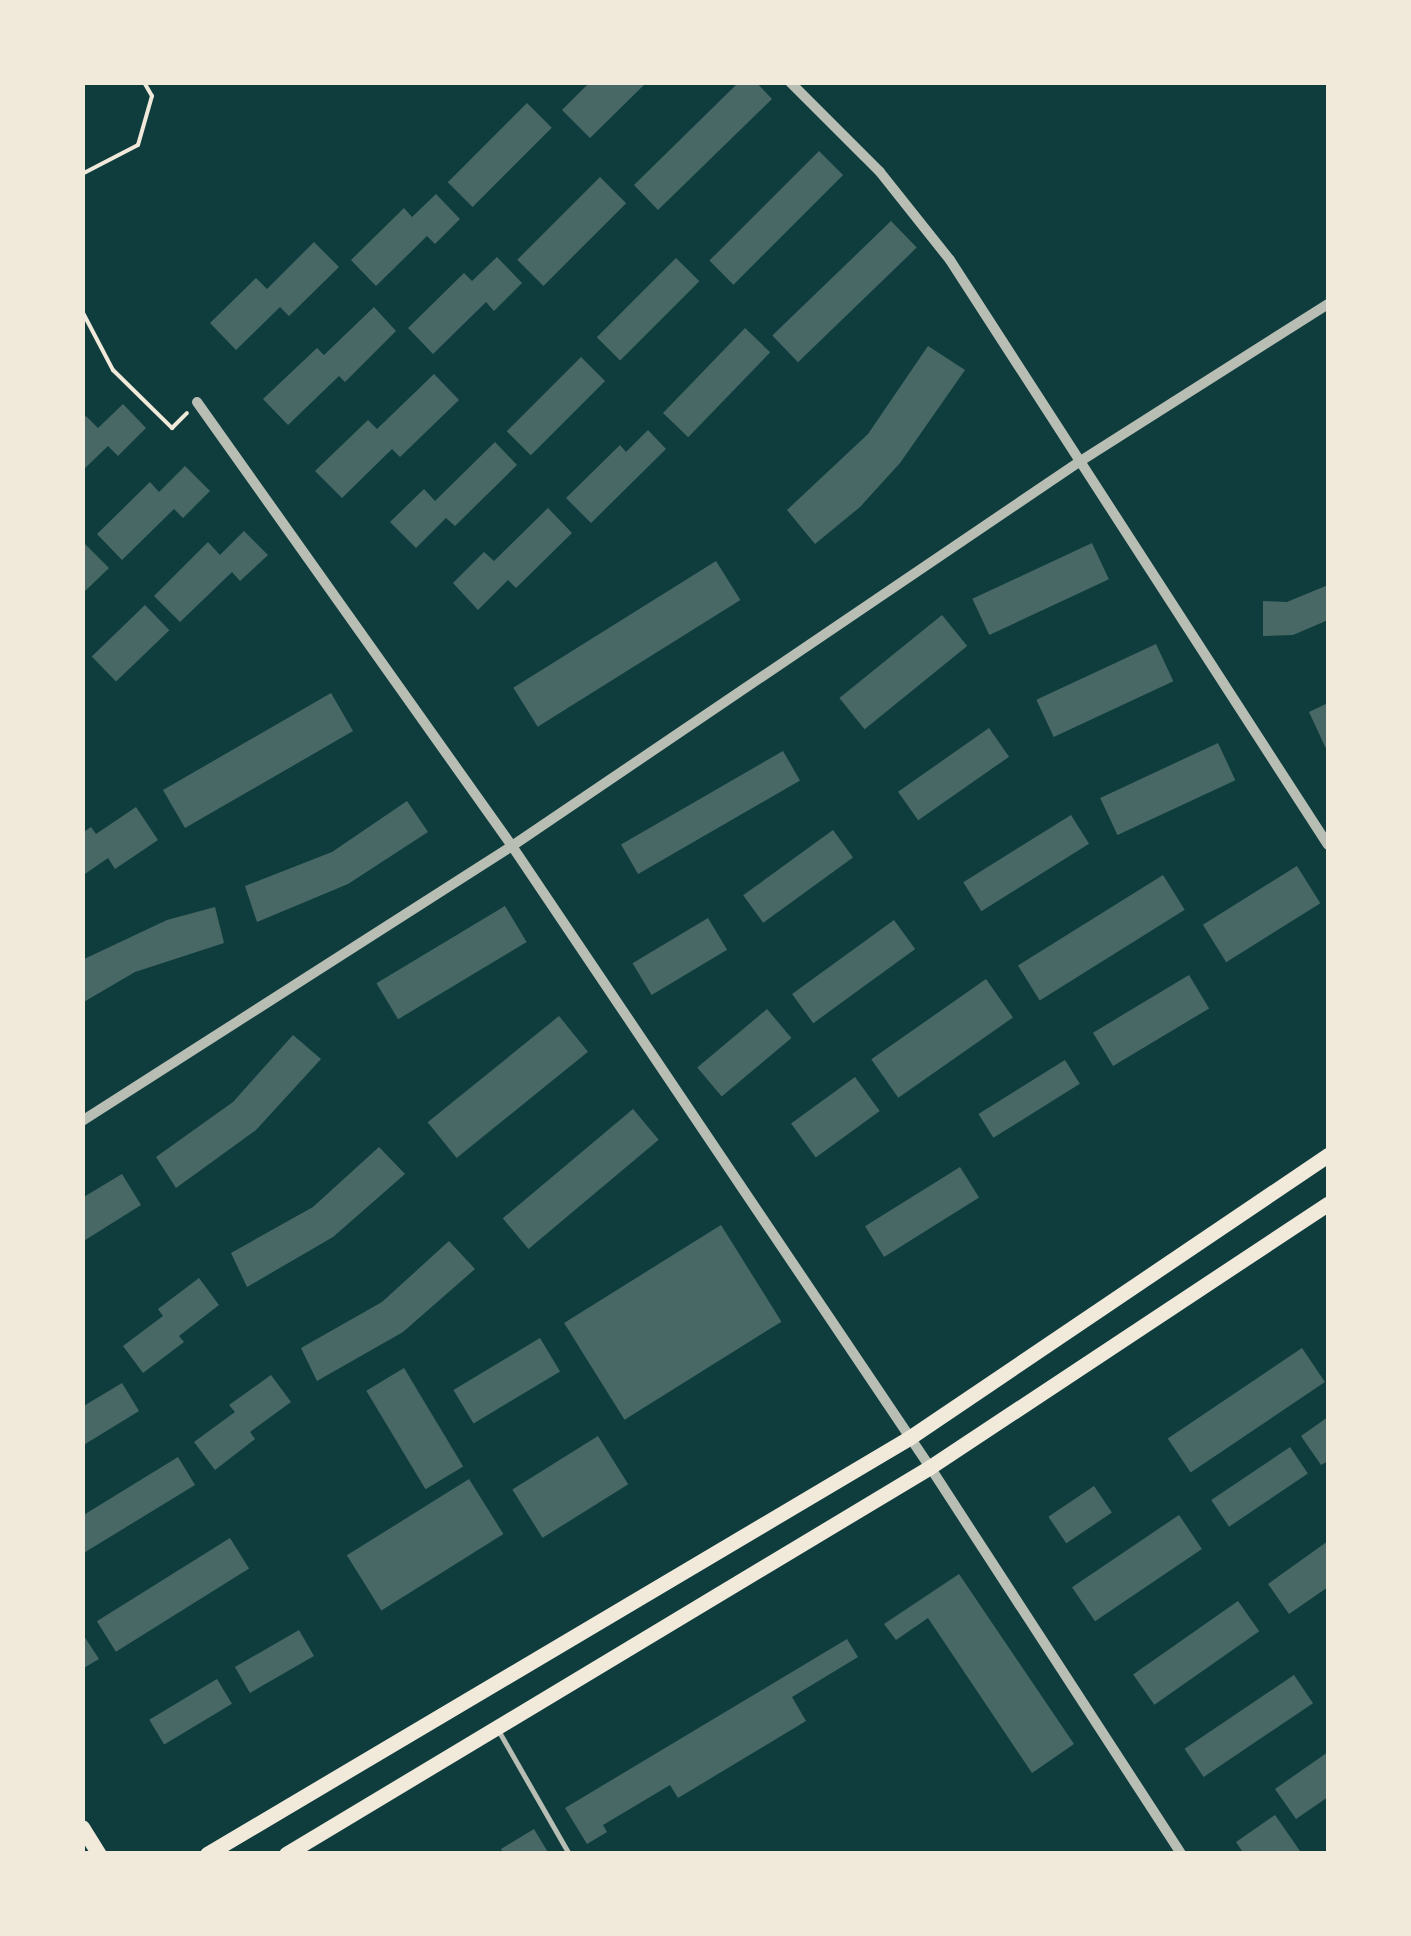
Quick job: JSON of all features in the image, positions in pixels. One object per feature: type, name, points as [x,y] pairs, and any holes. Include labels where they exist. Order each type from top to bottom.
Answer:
[{"type":"main road","points":[[207,1854],[910,1438],[1328,1156]]},
{"type":"main road","points":[[286,1854],[930,1467],[1328,1204]]},
{"type":"main road","points":[[82,1827],[99,1854]]},
{"type":"street","points":[[790,82],[880,172],[950,260],[1328,844]]},
{"type":"street","points":[[82,1122],[512,846],[1079,462],[1328,304]]},
{"type":"street","points":[[198,402],[512,846],[930,1467],[1181,1854]]},
{"type":"lane","points":[[496,1727],[570,1854]]},
{"type":"path","points":[[82,174],[138,145],[152,96],[144,82]]},
{"type":"path","points":[[82,311],[114,370],[172,428],[198,402]]},
{"type":"building","points":[[590,82],[647,82],[590,138],[562,110]]},
{"type":"building","points":[[739,82],[756,82],[772,99],[658,210],[634,185]]},
{"type":"building","points":[[527,103],[552,128],[473,207],[448,182]]},
{"type":"building","points":[[819,151],[843,175],[733,285],[709,261]]},
{"type":"building","points":[[600,177],[626,203],[543,286],[517,260]]},
{"type":"building","points":[[436,194],[460,219],[435,244],[427,236],[376,286],[351,260],[404,208],[412,217]]},
{"type":"building","points":[[891,221],[917,248],[798,362],[772,336]]},
{"type":"building","points":[[314,242],[339,267],[289,316],[280,307],[236,350],[210,323],[256,278],[267,289]]},
{"type":"building","points":[[497,257],[522,283],[494,311],[486,302],[433,354],[408,328],[464,273],[472,281]]},
{"type":"building","points":[[676,258],[699,281],[620,361],[597,337]]},
{"type":"building","points":[[374,307],[396,331],[345,382],[339,376],[288,425],[263,399],[317,348],[324,355]]},
{"type":"building","points":[[745,328],[770,352],[688,437],[663,413]]},
{"type":"building","points":[[928,346],[965,370],[900,463],[860,507],[815,544],[787,510],[868,434]]},
{"type":"building","points":[[581,357],[605,381],[531,455],[507,431]]},
{"type":"building","points":[[434,374],[459,400],[400,457],[392,449],[342,498],[315,471],[368,420],[377,429]]},
{"type":"building","points":[[123,404],[146,428],[118,456],[108,446],[82,471],[82,420],[86,416],[98,428]]},
{"type":"building","points":[[648,430],[666,449],[591,523],[566,498],[620,445],[626,452]]},
{"type":"building","points":[[495,442],[517,465],[455,526],[446,518],[416,548],[390,522],[424,489],[435,501]]},
{"type":"building","points":[[185,466],[210,491],[183,518],[174,509],[122,560],[97,534],[150,482],[159,492]]},
{"type":"building","points":[[548,508],[572,533],[516,588],[508,580],[478,610],[453,583],[484,552],[494,561]]},
{"type":"building","points":[[244,531],[268,555],[240,581],[232,572],[180,622],[154,596],[208,542],[220,555]]},
{"type":"building","points":[[1092,543],[1109,579],[989,635],[972,599]]},
{"type":"building","points":[[85,544],[109,568],[82,594],[82,546]]},
{"type":"building","points":[[716,561],[740,600],[538,727],[513,688]]},
{"type":"building","points":[[1328,585],[1328,620],[1293,635],[1263,636],[1263,601],[1287,602]]},
{"type":"building","points":[[145,605],[169,630],[116,682],[92,656]]},
{"type":"building","points":[[942,615],[967,646],[865,729],[839,698]]},
{"type":"building","points":[[1156,644],[1173,681],[1054,737],[1036,700]]},
{"type":"building","points":[[331,693],[353,731],[185,828],[163,790]]},
{"type":"building","points":[[1328,703],[1328,753],[1309,712]]},
{"type":"building","points":[[989,728],[1009,757],[918,820],[898,792]]},
{"type":"building","points":[[1218,743],[1235,780],[1118,835],[1100,798]]},
{"type":"building","points":[[783,751],[800,780],[638,874],[621,844]]},
{"type":"building","points":[[407,801],[428,832],[348,884],[257,922],[245,886],[332,852]]},
{"type":"building","points":[[136,807],[158,840],[115,869],[108,858],[82,876],[82,833],[91,827],[96,834]]},
{"type":"building","points":[[1071,815],[1089,844],[981,911],[963,882]]},
{"type":"building","points":[[833,830],[853,858],[763,923],[743,895]]},
{"type":"building","points":[[1297,866],[1320,903],[1226,962],[1203,925]]},
{"type":"building","points":[[1163,875],[1185,910],[1040,1000],[1018,966]]},
{"type":"building","points":[[505,906],[527,942],[398,1019],[376,983]]},
{"type":"building","points":[[215,907],[224,943],[135,972],[82,1003],[82,960],[167,920]]},
{"type":"building","points":[[708,918],[727,950],[652,995],[633,963]]},
{"type":"building","points":[[894,920],[915,949],[813,1023],[792,994]]},
{"type":"building","points":[[1189,975],[1209,1008],[1113,1066],[1093,1033]]},
{"type":"building","points":[[986,979],[1013,1018],[898,1098],[871,1059]]},
{"type":"building","points":[[767,1009],[791,1038],[722,1097],[697,1067]]},
{"type":"building","points":[[559,1016],[588,1052],[457,1158],[428,1122]]},
{"type":"building","points":[[293,1035],[321,1059],[256,1130],[176,1188],[156,1157],[233,1102]]},
{"type":"building","points":[[1065,1060],[1080,1084],[993,1138],[978,1114]]},
{"type":"building","points":[[855,1077],[880,1111],[816,1157],[791,1123]]},
{"type":"building","points":[[633,1109],[659,1140],[528,1249],[503,1218]]},
{"type":"building","points":[[379,1147],[405,1174],[333,1237],[247,1287],[231,1253],[313,1207]]},
{"type":"building","points":[[960,1167],[979,1198],[884,1257],[865,1226]]},
{"type":"building","points":[[122,1174],[141,1205],[82,1242],[82,1198]]},
{"type":"building","points":[[721,1225],[781,1322],[625,1420],[564,1323]]},
{"type":"building","points":[[449,1241],[475,1269],[403,1332],[317,1381],[301,1348],[382,1302]]},
{"type":"building","points":[[199,1278],[219,1305],[179,1336],[184,1342],[143,1373],[123,1346],[163,1316],[158,1309]]},
{"type":"building","points":[[540,1338],[560,1371],[474,1423],[453,1390]]},
{"type":"building","points":[[1302,1348],[1325,1382],[1191,1473],[1168,1439]]},
{"type":"building","points":[[404,1368],[463,1467],[426,1489],[366,1391]]},
{"type":"building","points":[[271,1375],[291,1402],[250,1432],[255,1439],[215,1470],[194,1442],[235,1412],[229,1405]]},
{"type":"building","points":[[122,1383],[139,1411],[82,1446],[82,1407]]},
{"type":"building","points":[[1328,1417],[1328,1461],[1321,1465],[1301,1436]]},
{"type":"building","points":[[598,1436],[628,1484],[543,1538],[512,1490]]},
{"type":"building","points":[[1290,1447],[1308,1474],[1229,1527],[1211,1500]]},
{"type":"building","points":[[178,1457],[195,1485],[82,1554],[82,1516]]},
{"type":"building","points":[[469,1479],[503,1534],[381,1610],[347,1555]]},
{"type":"building","points":[[1094,1486],[1112,1513],[1066,1543],[1048,1517]]},
{"type":"building","points":[[1179,1515],[1202,1549],[1095,1621],[1072,1587]]},
{"type":"building","points":[[230,1538],[249,1569],[116,1652],[97,1621]]},
{"type":"building","points":[[1328,1541],[1328,1587],[1289,1614],[1268,1584]]},
{"type":"building","points":[[959,1574],[1074,1744],[1032,1773],[928,1618],[896,1640],[884,1624]]},
{"type":"building","points":[[1238,1601],[1259,1631],[1154,1705],[1133,1674]]},
{"type":"building","points":[[299,1630],[314,1656],[250,1693],[235,1667]]},
{"type":"building","points":[[82,1633],[99,1659],[82,1669]]},
{"type":"building","points":[[847,1639],[858,1657],[792,1697],[806,1721],[678,1798],[670,1785],[603,1825],[607,1832],[587,1844],[565,1808]]},
{"type":"building","points":[[1294,1675],[1313,1703],[1204,1777],[1185,1749]]},
{"type":"building","points":[[217,1679],[232,1704],[164,1745],[149,1720]]},
{"type":"building","points":[[1328,1752],[1328,1797],[1296,1819],[1275,1789]]},
{"type":"building","points":[[1275,1815],[1300,1851],[1244,1854],[1236,1842]]},
{"type":"building","points":[[534,1829],[549,1854],[503,1854],[501,1849]]}]
